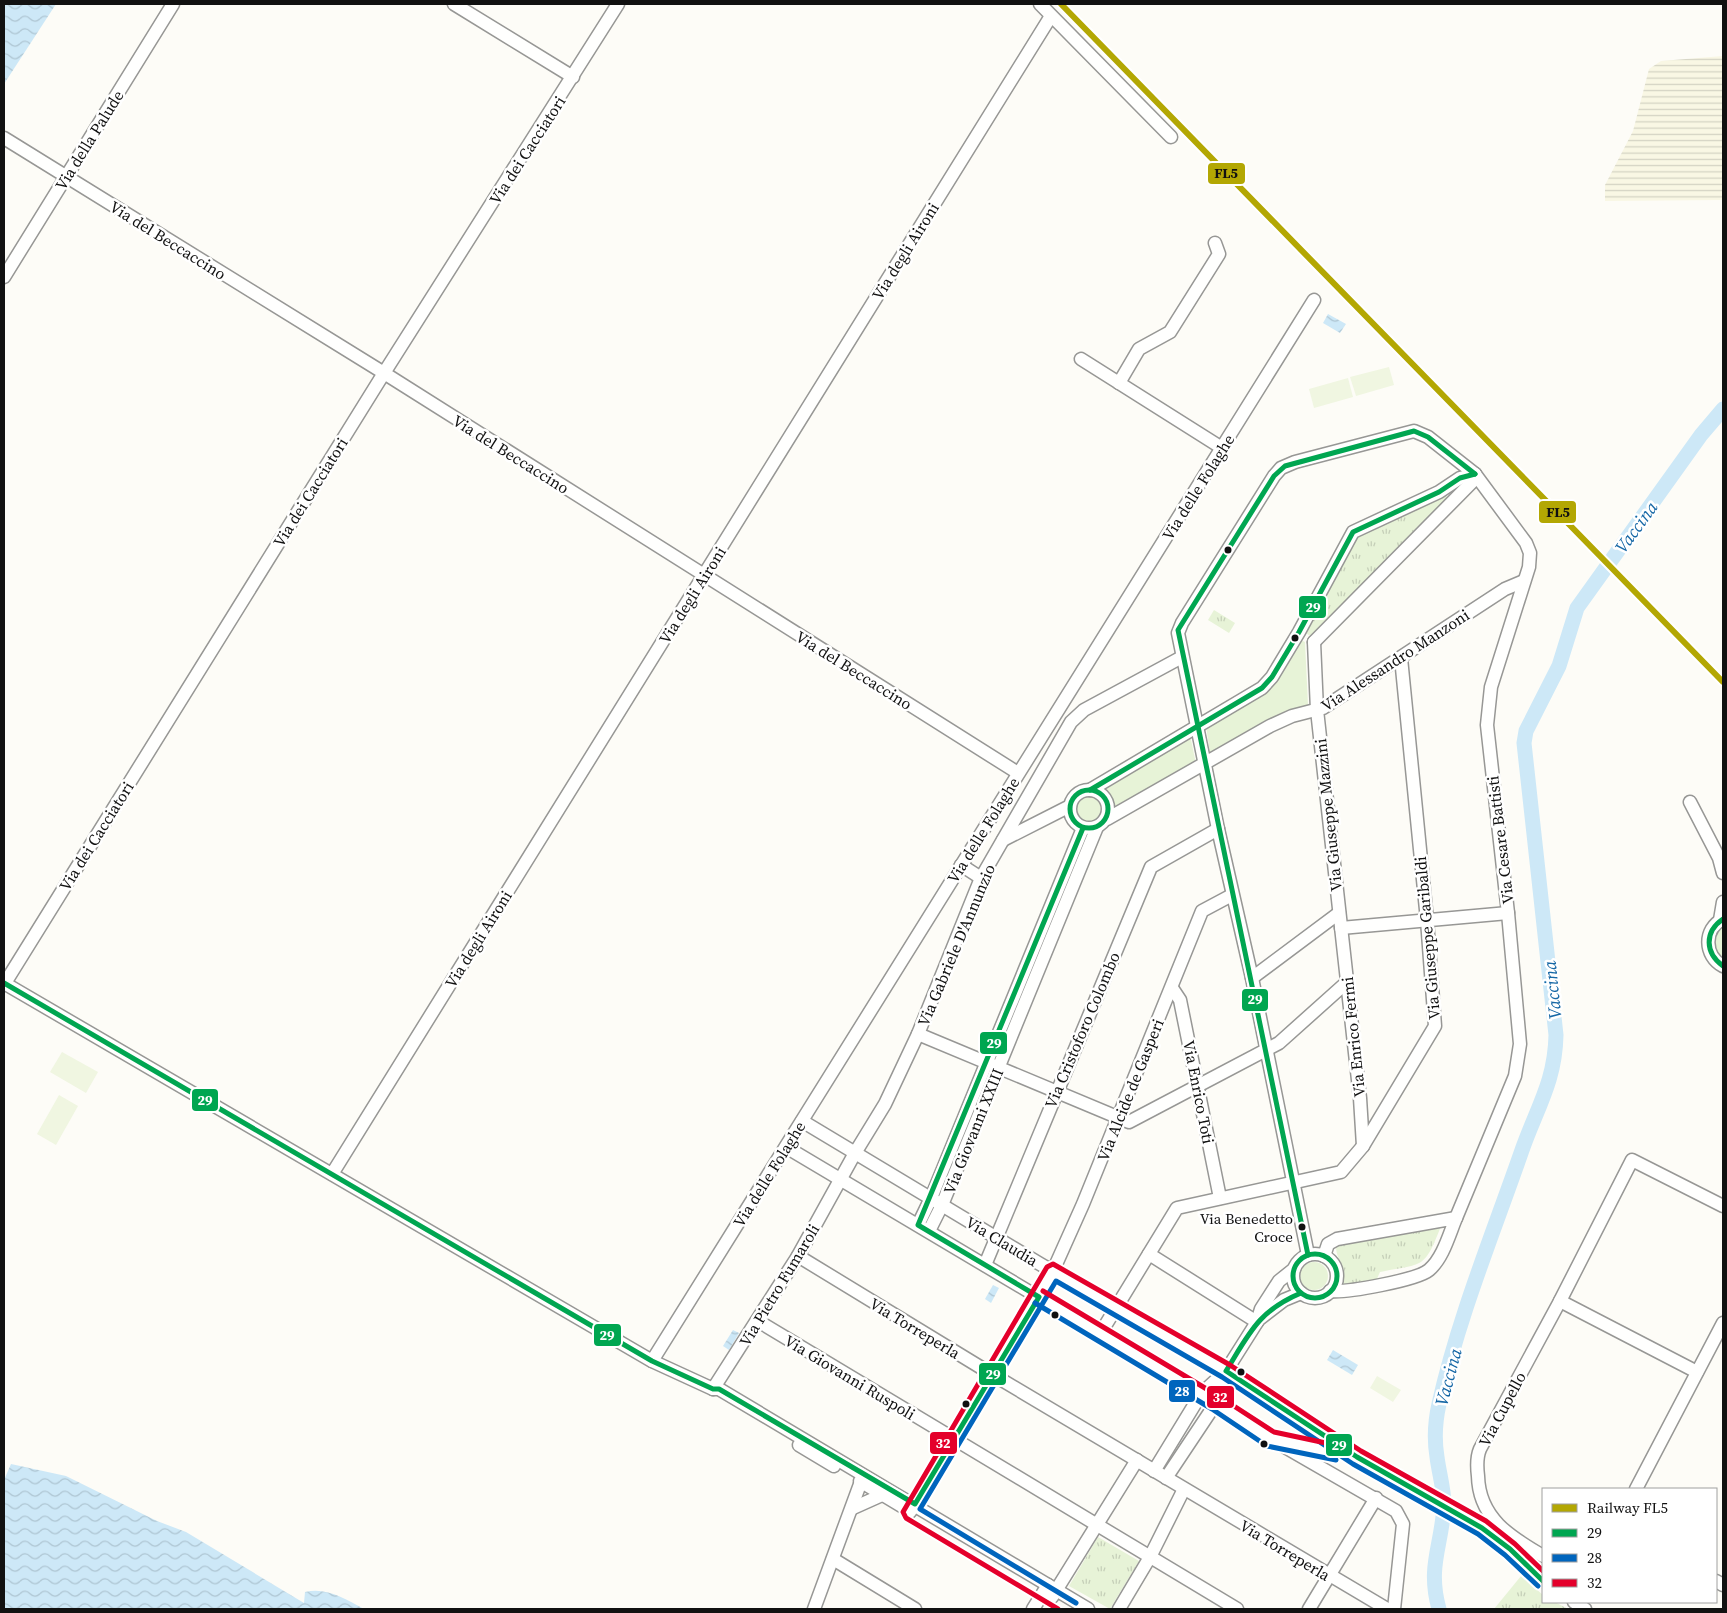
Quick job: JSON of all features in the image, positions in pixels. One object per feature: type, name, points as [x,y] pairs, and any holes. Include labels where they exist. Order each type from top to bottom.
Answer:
[{"type":"street","name":"Via della Palude","points":[[4,277],[173,4]]},
{"type":"street","points":[[454,4],[573,77]]},
{"type":"street","name":"Via dei Cacciatori","points":[[4,983],[384,373],[618,4]]},
{"type":"street","points":[[1040,4],[1171,137]]},
{"type":"street","name":"Via degli Aironi","points":[[332,1174],[1051,16]]},
{"type":"street","name":"Via del Beccaccino","points":[[4,138],[384,373],[703,576],[1018,772]]},
{"type":"street","points":[[1119,383],[1139,349],[1170,332],[1219,254],[1215,243]]},
{"type":"street","name":"Via delle Folaghe","points":[[652,1361],[1314,300]]},
{"type":"street","points":[[1080,358],[1222,448]]},
{"type":"street","name":"Via Cesare Battisti","points":[[1182,657],[1178,633],[1182,623],[1274,476],[1281,468],[1295,462],[1414,431],[1428,437],[1475,474],[1528,547],[1530,558],[1491,687],[1487,710],[1488,739],[1508,913],[1520,1044],[1515,1076],[1437,1261],[1420,1276],[1346,1291],[1330,1291]]},
{"type":"street","points":[[1003,840],[1070,806],[1079,792],[1090,790],[1262,688],[1272,677],[1299,632],[1354,531],[1439,492],[1460,478],[1475,474]]},
{"type":"street","points":[[1299,632],[1314,642],[1472,482],[1475,474]]},
{"type":"street","name":"Via Alessandro Manzoni","points":[[1106,819],[1277,722],[1323,708],[1505,589],[1524,581]]},
{"type":"street","name":"Via Giuseppe Mazzini","points":[[1314,642],[1317,710],[1341,928]]},
{"type":"street","points":[[1182,657],[1232,895],[1252,978],[1264,1050],[1308,1256]]},
{"type":"street","name":"Via Gabriele D'Annunzio","points":[[842,1179],[855,1153],[885,1104],[918,1034],[981,878],[1076,717],[1182,657]]},
{"type":"street","name":"Via Giuseppe Garibaldi","points":[[1100,1334],[1177,1208],[1341,1172],[1363,1146],[1435,1026],[1427,920],[1401,658]]},
{"type":"street","points":[[1070,806],[1071,817],[1083,828],[1096,828],[1106,819],[1109,806],[1102,794],[1090,790]]},
{"type":"street","points":[[1690,802],[1719,858],[1723,873]]},
{"type":"street","name":"Via Giovanni XXIII","points":[[929,1231],[942,1205],[998,1068],[1083,828]]},
{"type":"street","name":"Via Giovanni XXIII","points":[[918,1225],[986,1064],[1096,828]]},
{"type":"street","name":"Via Cristoforo Colombo","points":[[985,1265],[1151,867],[1218,829]]},
{"type":"street","points":[[961,865],[981,878]]},
{"type":"street","name":"Via Alcide de Gasperi","points":[[912,1508],[1053,1271],[1119,1118],[1202,910],[1232,895]]},
{"type":"street","points":[[1723,902],[1721,919],[1710,931],[1708,945],[1713,958],[1723,966]]},
{"type":"street","points":[[1252,978],[1339,913]]},
{"type":"street","points":[[1341,928],[1508,913]]},
{"type":"street","name":"Via Enrico Fermi","points":[[1341,928],[1363,1146]]},
{"type":"street","points":[[4,983],[652,1361],[714,1389],[714,1395],[862,1477],[1050,1591],[1088,1609]]},
{"type":"street","points":[[918,1034],[986,1064],[1129,1122],[1279,1043],[1346,983]]},
{"type":"street","name":"Via Enrico Toti","points":[[1172,988],[1180,1000],[1220,1198]]},
{"type":"street","name":"Via Claudia","points":[[802,1121],[996,1238],[1226,1371],[1357,1457]]},
{"type":"street","name":"Via Claudia","points":[[786,1147],[1216,1403],[1271,1439],[1396,1511],[1403,1524],[1394,1609]]},
{"type":"street","name":"Via Cupello","points":[[1542,1555],[1504,1531],[1485,1508],[1478,1492],[1478,1453],[1560,1301],[1632,1160],[1723,1206]]},
{"type":"street","name":"Via Pietro Fumaroli","points":[[714,1389],[798,1256],[842,1179]]},
{"type":"street","points":[[1324,1256],[1328,1244],[1335,1240],[1456,1218]]},
{"type":"street","points":[[1149,1254],[1258,1321]]},
{"type":"street","name":"Via Torreperla","points":[[798,1256],[991,1374],[1387,1609]]},
{"type":"street","points":[[1166,1478],[1216,1403],[1226,1371],[1258,1321],[1262,1310],[1281,1279],[1294,1269],[1302,1258],[1324,1256],[1330,1260],[1336,1272],[1334,1285],[1325,1295],[1312,1298],[1300,1293],[1294,1282],[1294,1269]]},
{"type":"street","points":[[1258,1321],[1284,1300],[1300,1293]]},
{"type":"street","points":[[1560,1301],[1697,1372]]},
{"type":"street","name":"Via Giovanni Ruspoli","points":[[758,1321],[1150,1557]]},
{"type":"street","points":[[1637,1488],[1723,1323]]},
{"type":"street","points":[[1154,1471],[1200,1394],[1226,1371]]},
{"type":"street","name":"Via Claudia","points":[[1271,1439],[1357,1457]]},
{"type":"street","points":[[1357,1457],[1410,1485],[1487,1531],[1542,1580]]},
{"type":"street","points":[[1032,1609],[1050,1591],[1096,1525],[1137,1460]]},
{"type":"street","points":[[862,1477],[882,1495],[912,1508]]},
{"type":"street","points":[[814,1609],[861,1486],[862,1477]]},
{"type":"street","points":[[1119,1609],[1150,1557],[1184,1489]]},
{"type":"street","points":[[853,1508],[882,1495]]},
{"type":"street","points":[[1309,1609],[1376,1498]]},
{"type":"street","points":[[1150,1557],[1237,1609]]},
{"type":"street","points":[[833,1559],[915,1609]]},
{"type":"street","points":[[1050,1591],[1072,1609]]},
{"type":"shaded area","points":[[1723,56],[1723,200],[1605,201],[1605,185],[1633,131],[1649,69],[1661,61]]},
{"type":"green space","points":[[1389,367],[1394,385],[1356,396],[1350,377]]},
{"type":"green space","points":[[1348,378],[1353,397],[1314,408],[1309,389]]},
{"type":"green space","points":[[1445,494],[1449,500],[1313,638],[1303,631],[1354,537]]},
{"type":"green space","points":[[1214,610],[1235,623],[1229,633],[1208,620]]},
{"type":"green space","points":[[1299,639],[1305,642],[1308,705],[1271,718],[1210,753],[1206,726],[1258,696]]},
{"type":"green space","points":[[1190,735],[1196,764],[1113,810],[1111,799],[1099,789]]},
{"type":"green space","points":[[1089,796],[1098,800],[1102,809],[1098,818],[1089,822],[1080,818],[1076,809],[1080,800]]},
{"type":"green space","points":[[1723,924],[1723,961],[1715,952],[1714,942]]},
{"type":"green space","points":[[62,1052],[98,1072],[86,1093],[50,1072]]},
{"type":"green space","points":[[59,1095],[78,1106],[56,1145],[37,1134]]},
{"type":"green space","points":[[1441,1226],[1426,1258],[1421,1262],[1380,1272],[1376,1281],[1342,1287],[1344,1273],[1336,1246]]},
{"type":"green space","points":[[1314,1262],[1324,1266],[1328,1276],[1324,1286],[1314,1290],[1304,1286],[1300,1276],[1304,1266]]},
{"type":"green space","points":[[1377,1376],[1401,1390],[1393,1402],[1370,1388]]},
{"type":"green space","points":[[1098,1537],[1139,1561],[1110,1609],[1069,1586]]},
{"type":"green space","points":[[1521,1576],[1542,1594],[1542,1603],[1557,1603],[1568,1609],[1494,1609]]},
{"type":"water","points":[[4,4],[56,4],[4,84]]},
{"type":"water","points":[[1328,314],[1346,324],[1340,333],[1323,323]]},
{"type":"water","points":[[993,1285],[999,1288],[991,1303],[985,1299]]},
{"type":"water","points":[[733,1330],[739,1333],[729,1350],[723,1346]]},
{"type":"water","points":[[1333,1350],[1358,1365],[1352,1375],[1327,1360]]},
{"type":"water","points":[[11,1464],[66,1476],[157,1521],[186,1532],[304,1603],[305,1592],[321,1591],[336,1595],[364,1609],[4,1609],[4,1480]]},
{"type":"waterway","name":"Vaccina","points":[[1439,1609],[1434,1580],[1444,1505],[1435,1444],[1439,1404],[1466,1309],[1521,1153],[1544,1096],[1555,1052],[1556,1035],[1524,743],[1526,731],[1559,666],[1577,608],[1701,435],[1723,409]]},
{"type":"rail line","name":"FL5","points":[[1061,4],[1723,682]]},
{"type":"transit line","name":"29","points":[[1308,1255],[1178,630],[1274,476],[1285,466],[1414,431],[1428,437],[1475,474]]},
{"type":"transit line","name":"29","points":[[1090,790],[1262,688],[1272,677],[1299,632],[1353,532],[1439,492],[1460,478],[1475,474]]},
{"type":"transit line","name":"29","points":[[1089,790],[1103,795],[1108,809],[1103,823],[1089,828],[1075,823],[1070,809],[1075,795],[1089,790]]},
{"type":"transit line","name":"29","points":[[4,983],[652,1361],[713,1389],[719,1389],[915,1504],[1039,1297],[918,1225],[1083,828]]},
{"type":"transit line","name":"29","points":[[1723,919],[1712,930],[1709,942],[1713,955],[1723,966]]},
{"type":"transit line","name":"29","points":[[1315,1254],[1327,1258],[1333,1264],[1337,1276],[1333,1288],[1327,1294],[1315,1298],[1303,1294],[1297,1288],[1293,1276],[1297,1264],[1303,1258],[1315,1254]]},
{"type":"transit line","name":"32","points":[[1058,1609],[906,1518],[903,1512],[1047,1267],[1053,1264],[1230,1365],[1361,1451],[1486,1521],[1515,1544],[1542,1570]]},
{"type":"transit line","name":"28","points":[[1076,1603],[920,1509],[1056,1281],[1222,1377],[1353,1464],[1478,1534],[1505,1555],[1538,1586]]},
{"type":"transit line","name":"32","points":[[1043,1291],[1220,1397],[1274,1432],[1340,1446]]},
{"type":"transit line","name":"29","points":[[1301,1293],[1286,1300],[1264,1316],[1248,1335],[1226,1371],[1357,1457],[1482,1528],[1510,1549],[1542,1580]]},
{"type":"transit line","name":"28","points":[[1035,1303],[1212,1409],[1267,1446],[1336,1460]]},
{"type":"place","name":"Via Benedetto Croce","points":[[1302,1227]]}]
